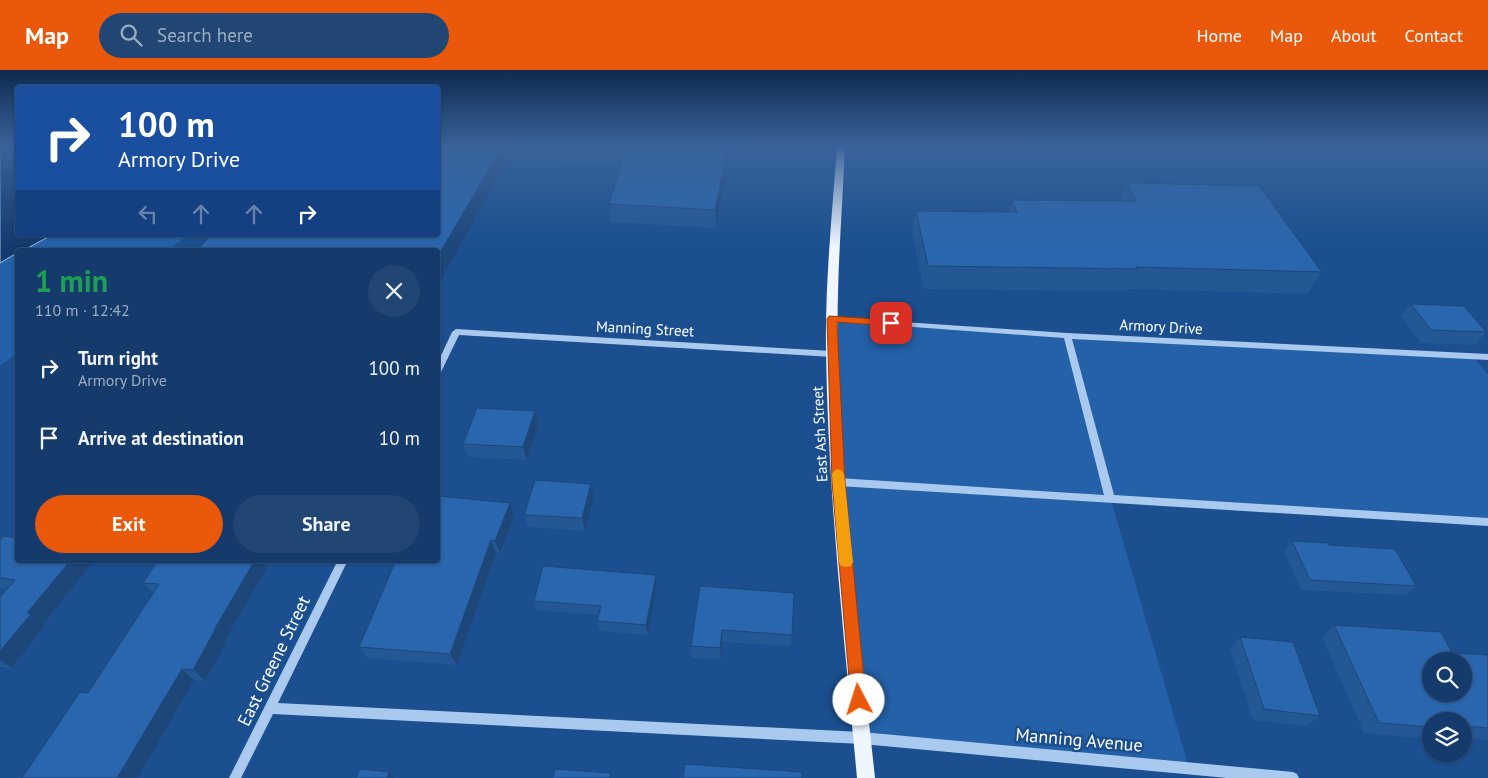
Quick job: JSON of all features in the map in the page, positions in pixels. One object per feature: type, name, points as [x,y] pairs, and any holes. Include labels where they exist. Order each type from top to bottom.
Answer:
[{"type":"main road","name":"East Ash Street","points":[[839,180],[832,354],[838,482],[866,778]]},
{"type":"street","name":"Armory Drive","points":[[832,319],[1067,336],[1488,357]]},
{"type":"street","points":[[440,366],[456,332]]},
{"type":"street","name":"Manning Street","points":[[456,332],[832,354]]},
{"type":"street","points":[[1067,336],[1110,499]]},
{"type":"street","points":[[838,482],[1488,522]]},
{"type":"street","name":"East Greene Street","points":[[235,778],[342,563]]},
{"type":"street","name":"Manning Avenue","points":[[270,708],[862,738],[1293,778]]},
{"type":"shaded area","points":[[0,180],[15,180],[15,237],[48,237],[28,248],[15,248],[15,254],[0,263]]},
{"type":"shaded area","points":[[48,237],[186,237],[170,248],[28,248]]},
{"type":"shaded area","points":[[15,254],[15,355],[0,366],[0,263]]},
{"type":"shaded area","points":[[832,319],[1067,336],[1474,357],[1488,375],[1488,522],[1111,500],[1189,768],[862,738]]},
{"type":"building","points":[[440,180],[483,180],[440,253],[440,248],[199,248],[209,237],[440,237]]},
{"type":"building","points":[[617,180],[721,180],[715,210],[609,204]]},
{"type":"building","points":[[1127,183],[1259,186],[1322,272],[1136,267],[1137,269],[928,266],[916,211],[1017,212],[1012,200],[1136,201]]},
{"type":"building","points":[[1411,304],[1464,306],[1486,332],[1431,330]]},
{"type":"building","points":[[477,408],[535,411],[523,447],[463,444]]},
{"type":"building","points":[[535,480],[591,484],[582,518],[524,515]]},
{"type":"building","points":[[440,496],[510,503],[495,541],[491,540],[450,654],[359,647],[395,563],[440,563]]},
{"type":"building","points":[[4,536],[15,538],[15,563],[69,563],[27,613],[31,614],[0,651],[0,597],[15,580],[0,578],[0,540]]},
{"type":"building","points":[[1292,541],[1395,549],[1416,586],[1310,580]]},
{"type":"building","points":[[156,563],[253,563],[193,670],[182,669],[117,778],[22,778],[80,692],[88,693],[159,584],[143,583]]},
{"type":"building","points":[[543,566],[656,575],[646,625],[597,621],[601,606],[534,601]]},
{"type":"building","points":[[700,586],[794,593],[792,635],[722,630],[720,648],[691,646]]},
{"type":"building","points":[[1334,625],[1441,632],[1451,652],[1422,652],[1422,702],[1472,702],[1472,654],[1488,655],[1488,728],[1472,727],[1472,712],[1422,712],[1422,726],[1379,723]]},
{"type":"building","points":[[1240,637],[1293,642],[1320,716],[1264,709]]},
{"type":"building","points":[[685,764],[802,772],[802,778],[683,778]]},
{"type":"building","points":[[360,769],[389,772],[387,778],[356,778]]},
{"type":"building","points":[[555,769],[611,773],[610,778],[553,778]]},
{"type":"slow traffic","points":[[838,474],[846,562]]},
{"type":"route","points":[[859,700],[838,482],[832,319],[891,323]]}]
